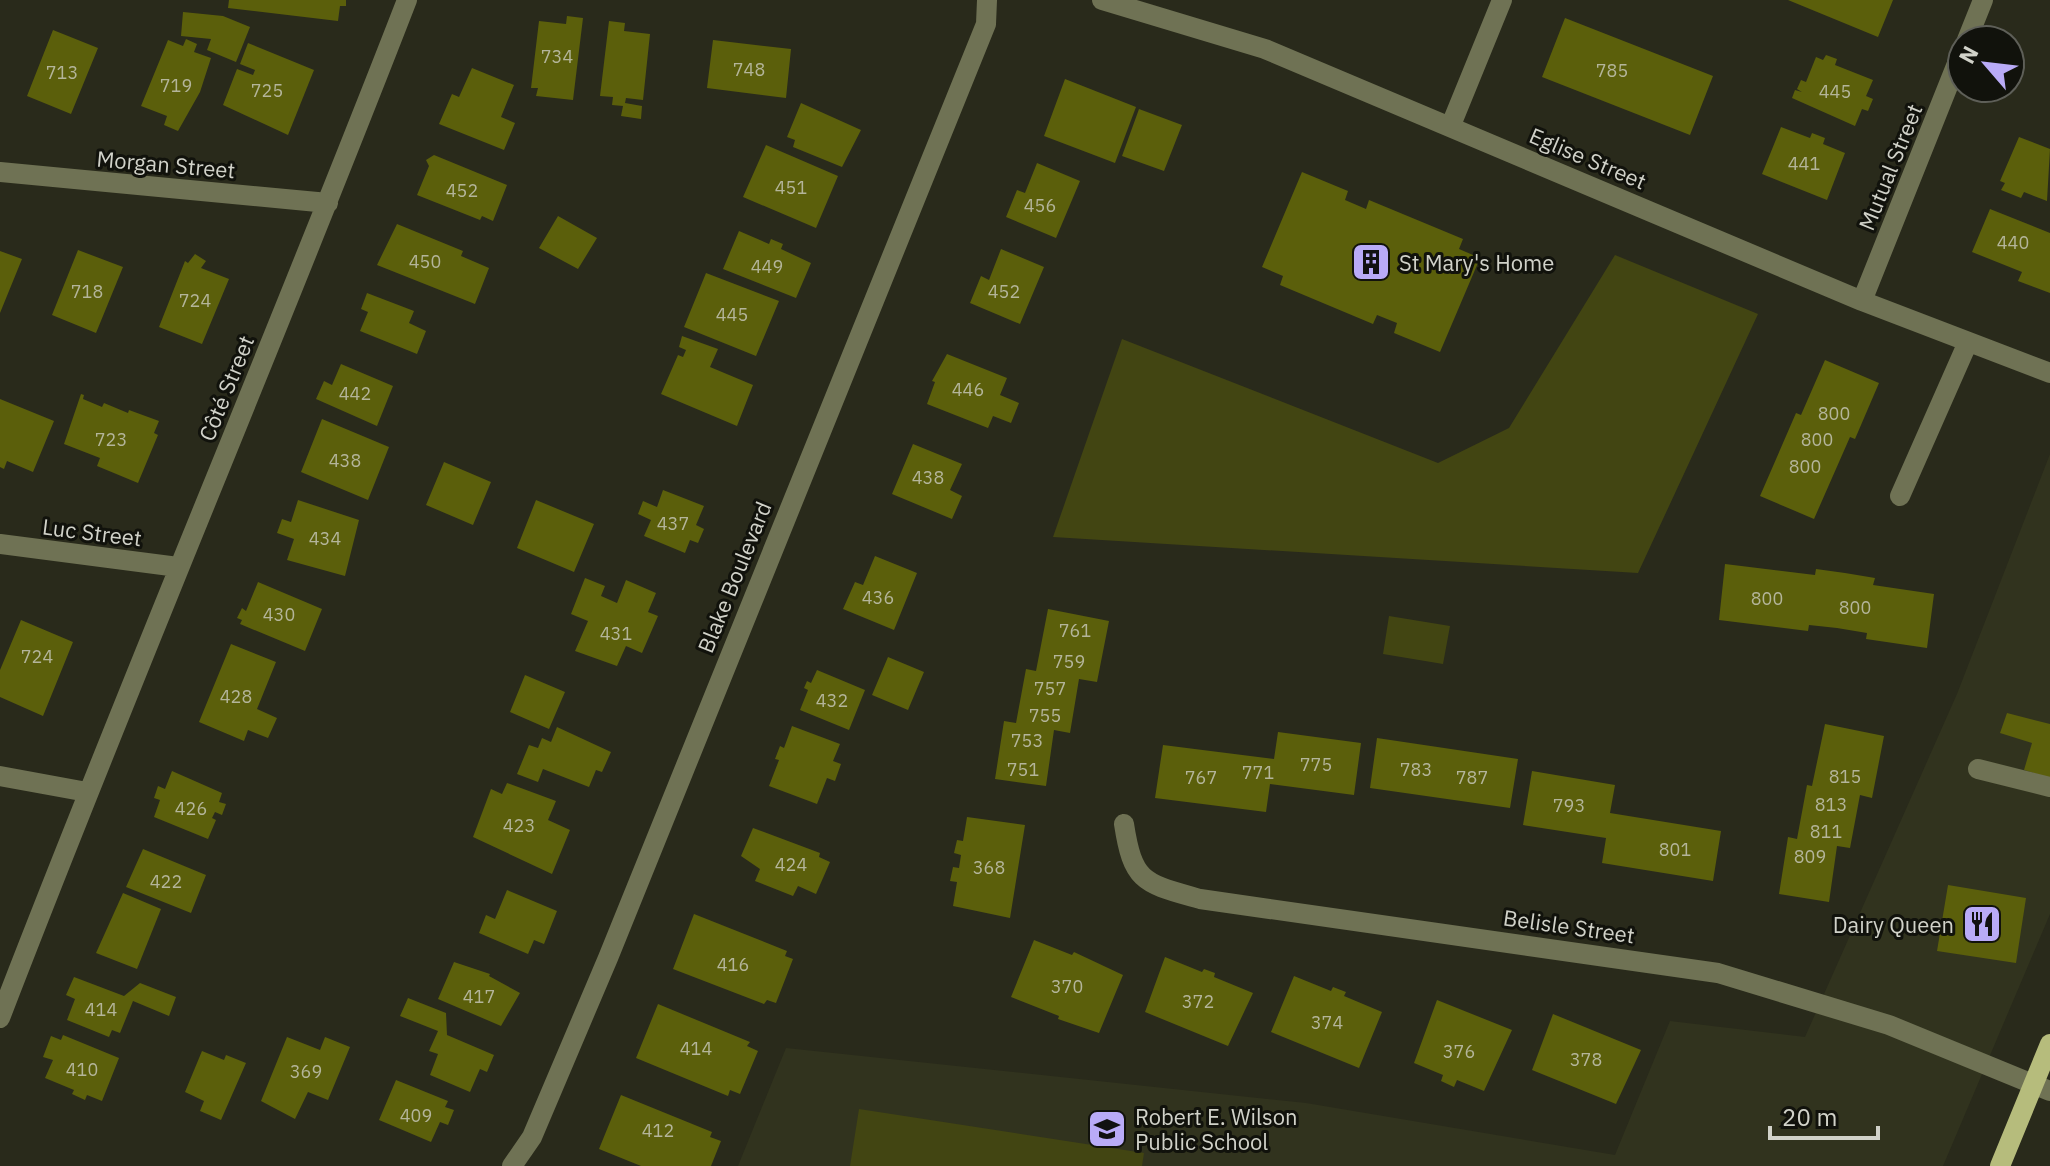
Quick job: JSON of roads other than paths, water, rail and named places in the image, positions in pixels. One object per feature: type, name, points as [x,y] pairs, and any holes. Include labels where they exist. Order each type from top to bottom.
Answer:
[{"type":"main road","points":[[2000,1166],[2042,1088],[2050,1044]]},
{"type":"street","name":"Côté Street","points":[[0,1018],[87,792],[328,203],[407,0]]},
{"type":"street","name":"Blake Boulevard","points":[[512,1166],[532,1137],[608,958],[986,24],[987,0]]},
{"type":"street","name":"Eglise Street","points":[[1102,0],[1265,49],[1862,301],[2050,373]]},
{"type":"street","points":[[1451,125],[1502,0]]},
{"type":"street","points":[[1973,24],[1983,0]]},
{"type":"street","name":"Mutual Street","points":[[1862,301],[1946,91]]},
{"type":"street","name":"Morgan Street","points":[[0,172],[328,203]]},
{"type":"street","points":[[1900,496],[1968,342]]},
{"type":"street","name":"Luc Street","points":[[0,544],[178,567]]},
{"type":"street","points":[[1978,769],[2050,787]]},
{"type":"street","points":[[0,776],[87,792]]},
{"type":"street","name":"Belisle Street","points":[[1124,824],[1130,860],[1139,875],[1171,891],[1200,899],[1718,973],[1889,1025],[2042,1088]]},
{"type":"place","name":"St Mary's Home","points":[[1371,262]]},
{"type":"place","name":"Dairy Queen","points":[[1982,924]]},
{"type":"place","name":"Robert E. Wilson Public School","points":[[1107,1129]]}]
